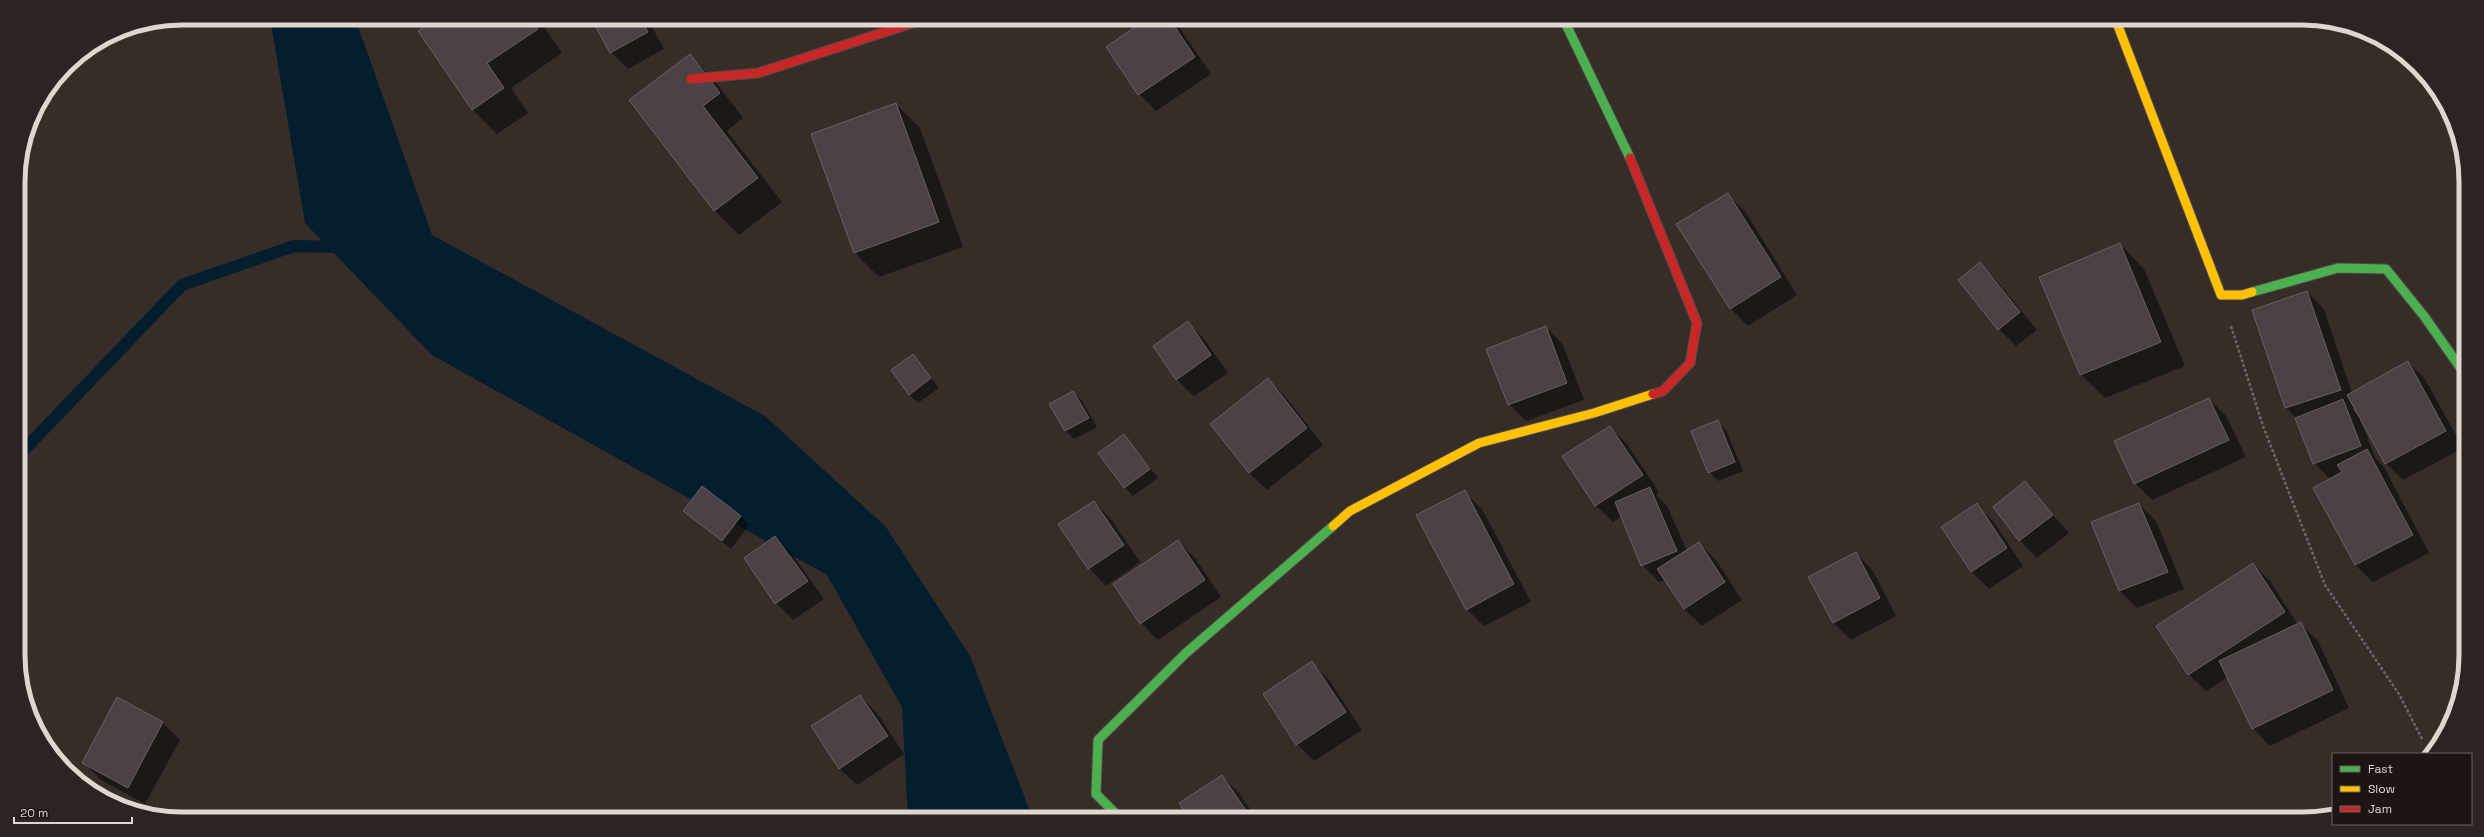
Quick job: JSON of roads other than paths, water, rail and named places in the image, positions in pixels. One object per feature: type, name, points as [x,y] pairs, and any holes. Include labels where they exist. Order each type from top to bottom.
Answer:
[{"type":"street","points":[[691,79],[758,73],[906,25]]},
{"type":"street","points":[[1114,812],[1096,794],[1098,740],[1186,653],[1350,511],[1479,443],[1594,413],[1663,391],[1690,363],[1697,323],[1635,168],[1566,25]]},
{"type":"street","points":[[2118,25],[2221,295],[2242,294],[2338,268],[2386,269],[2424,316],[2459,367]]},
{"type":"water","points":[[271,25],[357,25],[432,235],[765,416],[886,527],[970,656],[1030,812],[908,812],[902,707],[827,575],[432,355],[305,223]]},
{"type":"waterway","points":[[25,449],[182,285],[294,246],[345,247]]}]
